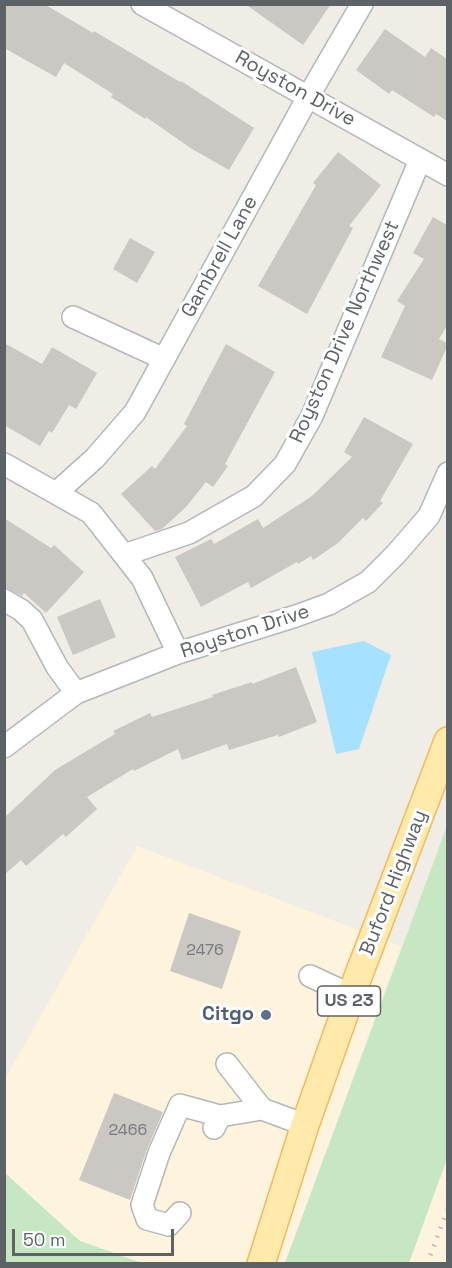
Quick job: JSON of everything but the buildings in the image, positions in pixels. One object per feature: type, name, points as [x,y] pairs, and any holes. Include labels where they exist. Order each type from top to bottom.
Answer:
[{"type":"main road","name":"Buford Highway","points":[[261,1263],[305,1125],[351,995],[447,741]]},
{"type":"street","name":"Royston Drive","points":[[142,4],[447,175]]},
{"type":"street","name":"Gambrell Lane","points":[[56,493],[95,458],[135,412],[308,97],[362,4]]},
{"type":"street","name":"Royston Drive Northwest","points":[[124,555],[189,533],[254,496],[285,464],[312,416],[420,160]]},
{"type":"street","points":[[73,317],[164,359]]},
{"type":"street","points":[[4,464],[91,513],[142,578],[178,653]]},
{"type":"street","name":"Royston Drive","points":[[4,747],[76,693],[178,653],[296,616],[329,603],[368,582],[429,516],[447,473]]},
{"type":"street","points":[[4,600],[32,620],[57,667],[76,693]]},
{"type":"street","points":[[310,976],[351,995]]},
{"type":"street","points":[[227,1064],[262,1109],[305,1125]]},
{"type":"street","points":[[180,1213],[169,1225],[147,1220],[142,1205],[159,1153],[180,1105],[217,1122],[262,1109]]},
{"type":"shaded area","points":[[137,846],[401,946],[285,1263],[142,1263],[80,1241],[5,1173],[5,1079]]},
{"type":"shaded area","points":[[447,1159],[447,1263],[409,1263]]},
{"type":"green space","points":[[447,826],[447,1159],[409,1263],[285,1263]]},
{"type":"green space","points":[[5,1173],[80,1241],[142,1263],[5,1263]]},
{"type":"water","points":[[364,641],[391,655],[359,749],[336,754],[312,652]]},
{"type":"railway","points":[[427,1264],[448,1209]]},
{"type":"place","name":"Citgo","points":[[266,1015]]}]
